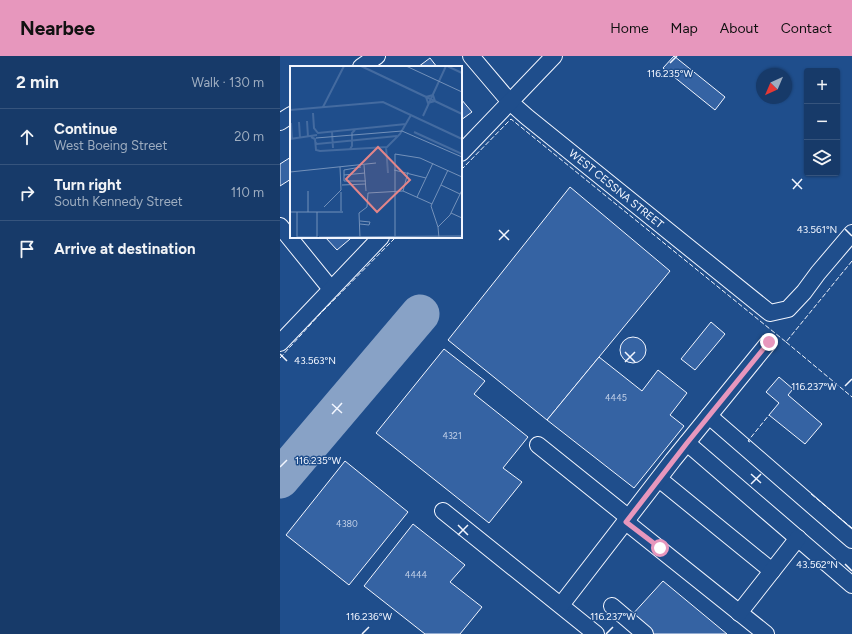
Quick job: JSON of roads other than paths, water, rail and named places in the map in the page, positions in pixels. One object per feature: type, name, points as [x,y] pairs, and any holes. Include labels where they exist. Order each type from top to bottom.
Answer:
[{"type":"street","points":[[362,66],[377,56]]},
{"type":"street","name":"WEST CESSNA STREET","points":[[471,56],[510,102],[770,314],[788,310],[852,233]]},
{"type":"street","points":[[462,152],[554,56]]},
{"type":"street","points":[[280,122],[290,116]]},
{"type":"street","points":[[280,226],[331,289]]},
{"type":"street","points":[[280,343],[380,238]]},
{"type":"street","points":[[561,605],[687,443],[769,342]]},
{"type":"street","points":[[709,416],[852,540]]},
{"type":"street","points":[[687,443],[852,585]]},
{"type":"street","points":[[538,444],[627,520],[766,634]]},
{"type":"street","points":[[659,479],[772,571]]},
{"type":"street","points":[[443,511],[596,634]]},
{"type":"street","points":[[739,613],[798,538]]},
{"type":"street","points":[[612,606],[644,634]]}]
